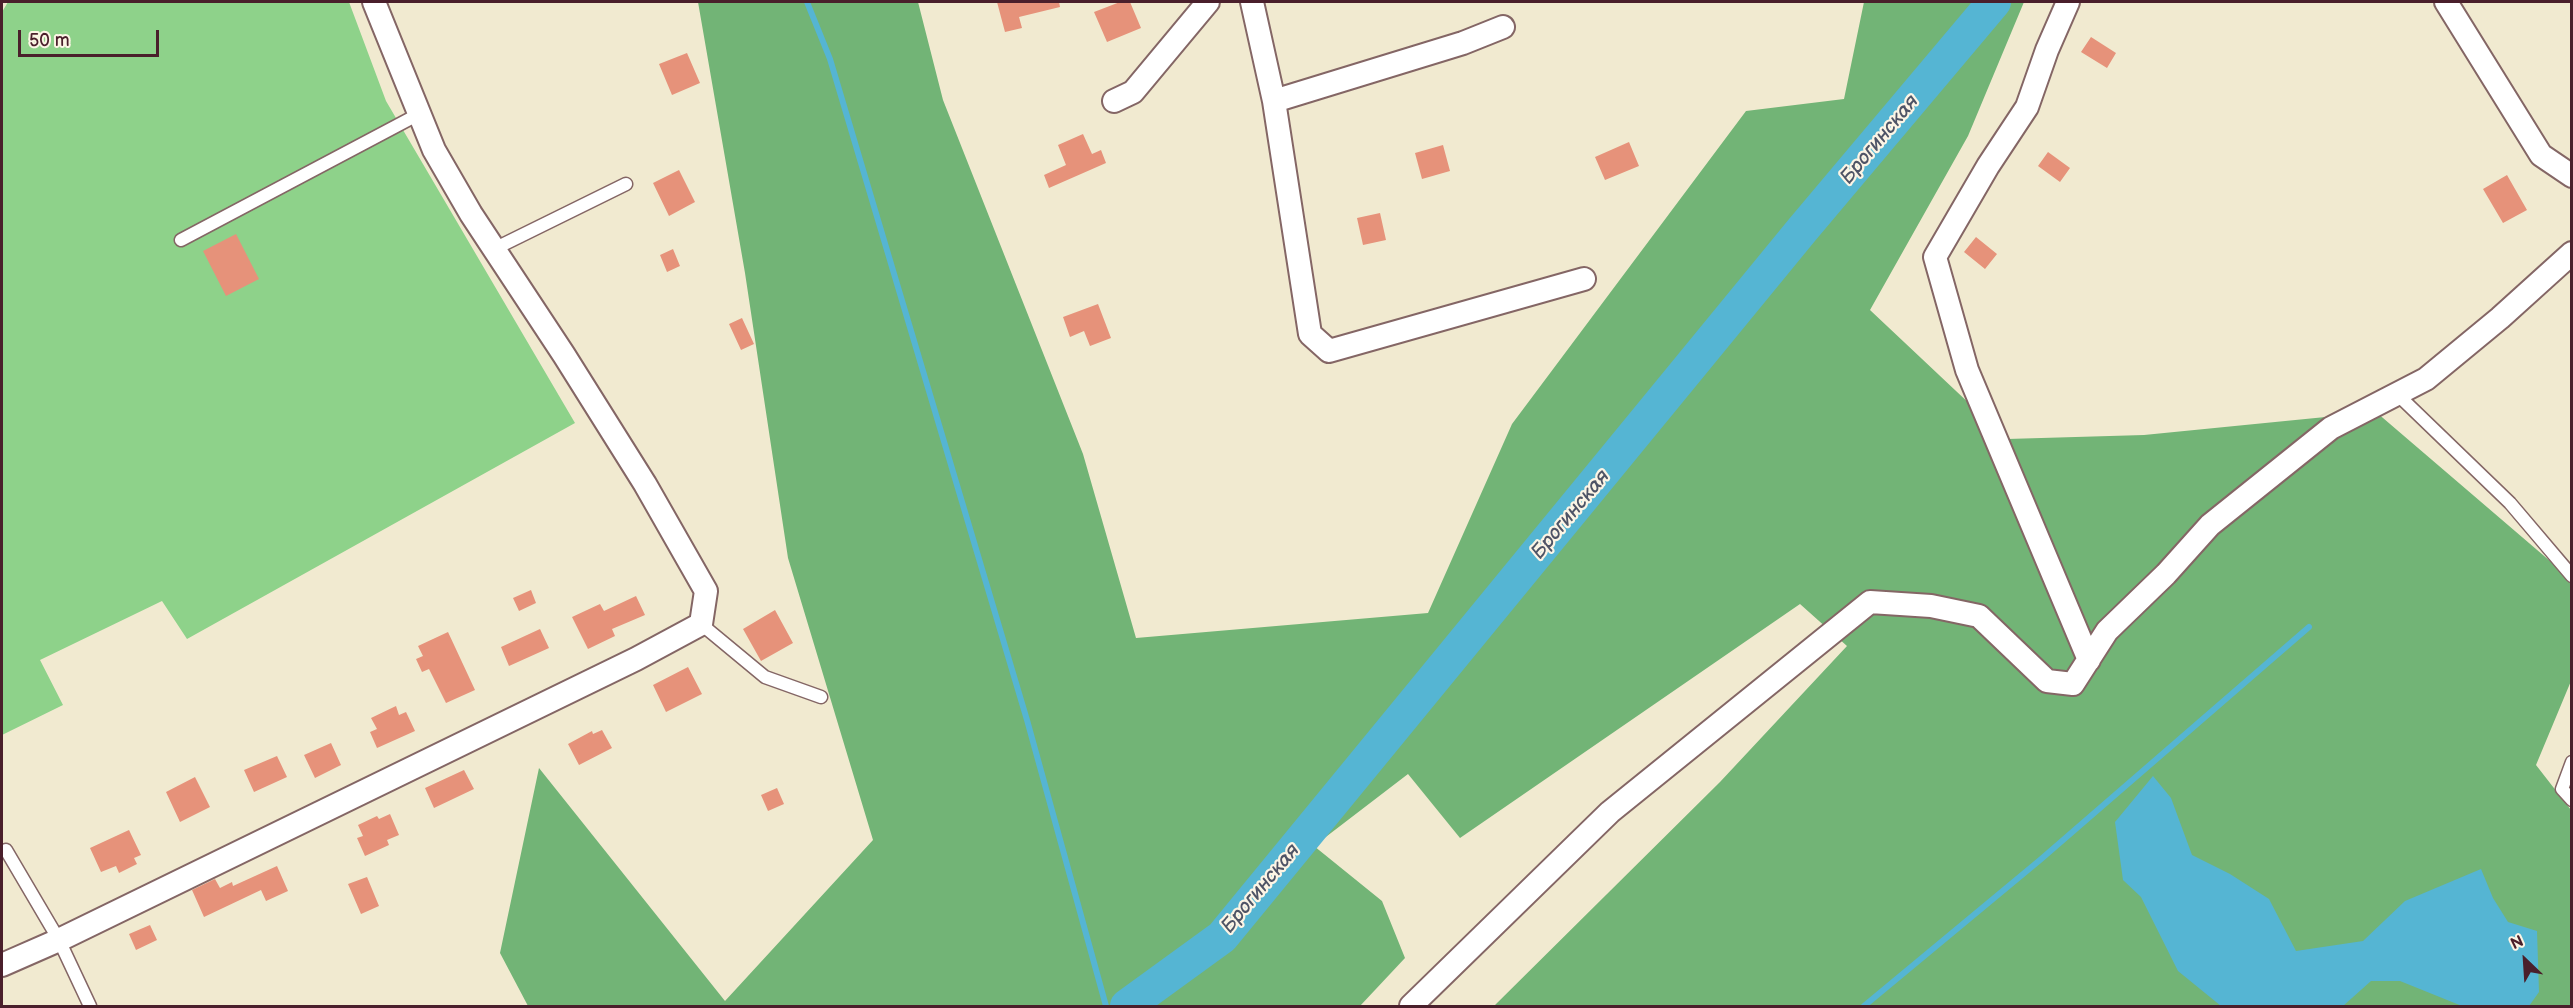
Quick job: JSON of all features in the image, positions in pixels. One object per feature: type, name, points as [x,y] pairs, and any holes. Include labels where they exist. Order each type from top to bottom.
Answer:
[{"type":"street","points":[[2,965],[59,940],[636,659],[701,624],[706,591],[639,474],[471,214],[434,150],[374,2]]},
{"type":"street","points":[[1114,101],[1133,92],[1208,2]]},
{"type":"street","points":[[1252,2],[1274,101],[1311,334],[1329,351],[1584,279]]},
{"type":"street","points":[[2068,2],[2047,50],[2027,107],[1988,166],[1935,257],[1967,370],[2089,660]]},
{"type":"street","points":[[2446,2],[2541,155],[2571,176]]},
{"type":"street","points":[[1274,101],[1463,43],[1503,27]]},
{"type":"street","points":[[1411,1006],[1610,812],[1870,602],[1931,606],[1979,616],[2046,681],[2073,684],[2107,631],[2166,574],[2210,525],[2331,428],[2426,379],[2500,318],[2571,253]]},
{"type":"lane","points":[[181,240],[419,114]]},
{"type":"lane","points":[[494,249],[626,184]]},
{"type":"lane","points":[[2397,394],[2511,503],[2571,576]]},
{"type":"lane","points":[[701,624],[765,677],[821,698]]},
{"type":"lane","points":[[2571,762],[2562,789],[2571,800]]},
{"type":"lane","points":[[6,850],[59,940],[90,1006]]},
{"type":"green space","points":[[8,2],[349,2],[386,101],[575,423],[187,639],[162,601],[40,660],[63,705],[2,735],[2,12]]},
{"type":"green space","points":[[698,2],[918,2],[943,100],[1083,454],[1136,638],[1428,613],[1512,424],[1746,111],[1844,99],[1864,2],[2024,2],[1968,136],[1870,310],[2007,439],[2144,435],[2376,412],[2571,579],[2571,681],[2536,765],[2571,810],[2571,1006],[1494,1006],[1720,782],[1847,646],[1800,604],[1460,838],[1408,774],[1314,846],[1382,901],[1405,958],[1360,1006],[528,1006],[500,953],[539,768],[725,1001],[873,840],[788,558],[745,273]]},
{"type":"water","points":[[2153,776],[2171,798],[2192,855],[2230,874],[2269,899],[2296,951],[2363,941],[2405,901],[2481,869],[2493,898],[2508,922],[2537,931],[2539,992],[2529,1006],[2462,1006],[2400,981],[2371,981],[2343,1006],[2221,1006],[2178,971],[2141,897],[2123,880],[2115,822]]},
{"type":"building","points":[[997,2],[1059,2],[1060,7],[1019,17],[1022,28],[1005,32]]},
{"type":"building","points":[[1120,2],[1130,2],[1141,28],[1107,42],[1094,12]]},
{"type":"building","points":[[2091,37],[2116,53],[2107,68],[2081,52]]},
{"type":"building","points":[[687,53],[700,83],[672,95],[659,64]]},
{"type":"building","points":[[1083,134],[1092,154],[1101,150],[1106,163],[1049,188],[1044,175],[1066,165],[1058,145]]},
{"type":"building","points":[[1629,142],[1639,166],[1605,180],[1595,157]]},
{"type":"building","points":[[1443,145],[1450,171],[1422,179],[1415,153]]},
{"type":"building","points":[[2048,152],[2070,168],[2060,182],[2038,166]]},
{"type":"building","points":[[679,170],[695,202],[669,216],[653,183]]},
{"type":"building","points":[[2507,175],[2527,210],[2503,223],[2483,189]]},
{"type":"building","points":[[1380,213],[1386,240],[1363,245],[1357,218]]},
{"type":"building","points":[[236,234],[259,279],[226,296],[203,251]]},
{"type":"building","points":[[1976,237],[1997,254],[1985,269],[1964,252]]},
{"type":"building","points":[[673,249],[680,266],[667,272],[660,255]]},
{"type":"building","points":[[1098,304],[1111,338],[1090,346],[1084,331],[1070,337],[1063,317]]},
{"type":"building","points":[[742,318],[754,344],[741,350],[729,324]]},
{"type":"building","points":[[531,590],[536,603],[519,611],[513,598]]},
{"type":"building","points":[[636,596],[645,615],[612,629],[615,636],[588,649],[572,617],[600,604],[604,611]]},
{"type":"building","points":[[775,610],[793,643],[761,661],[743,629]]},
{"type":"building","points":[[540,629],[549,648],[509,666],[501,647]]},
{"type":"building","points":[[448,632],[475,690],[446,703],[429,669],[422,672],[416,659],[423,656],[418,646]]},
{"type":"building","points":[[688,667],[702,694],[666,712],[653,685]]},
{"type":"building","points":[[396,706],[399,715],[406,712],[415,731],[377,748],[370,732],[377,729],[371,718]]},
{"type":"building","points":[[602,730],[612,748],[579,765],[568,744],[592,731],[593,734]]},
{"type":"building","points":[[331,743],[341,765],[315,778],[304,755]]},
{"type":"building","points":[[277,756],[287,777],[254,792],[244,770]]},
{"type":"building","points":[[464,770],[474,789],[434,808],[425,788]]},
{"type":"building","points":[[195,777],[210,807],[180,822],[166,792]]},
{"type":"building","points":[[777,788],[784,804],[768,811],[761,795]]},
{"type":"building","points":[[390,814],[399,835],[387,840],[389,845],[365,856],[357,838],[363,836],[358,825],[377,816],[379,819]]},
{"type":"building","points":[[129,830],[141,855],[134,858],[137,864],[119,873],[116,866],[101,872],[90,848]]},
{"type":"building","points":[[277,866],[288,891],[266,901],[261,890],[204,917],[192,890],[215,879],[220,888],[232,882],[233,886]]},
{"type":"building","points":[[367,877],[379,906],[361,914],[348,884]]},
{"type":"building","points":[[150,925],[157,940],[136,950],[129,934]]},
{"type":"waterway","points":[[807,2],[830,59],[1027,720],[1106,1006]]},
{"type":"waterway","name":"Брогинская","points":[[1127,1006],[1222,937],[1802,230],[1994,2]]},
{"type":"waterway","points":[[1864,1006],[2040,860],[2309,627]]}]
